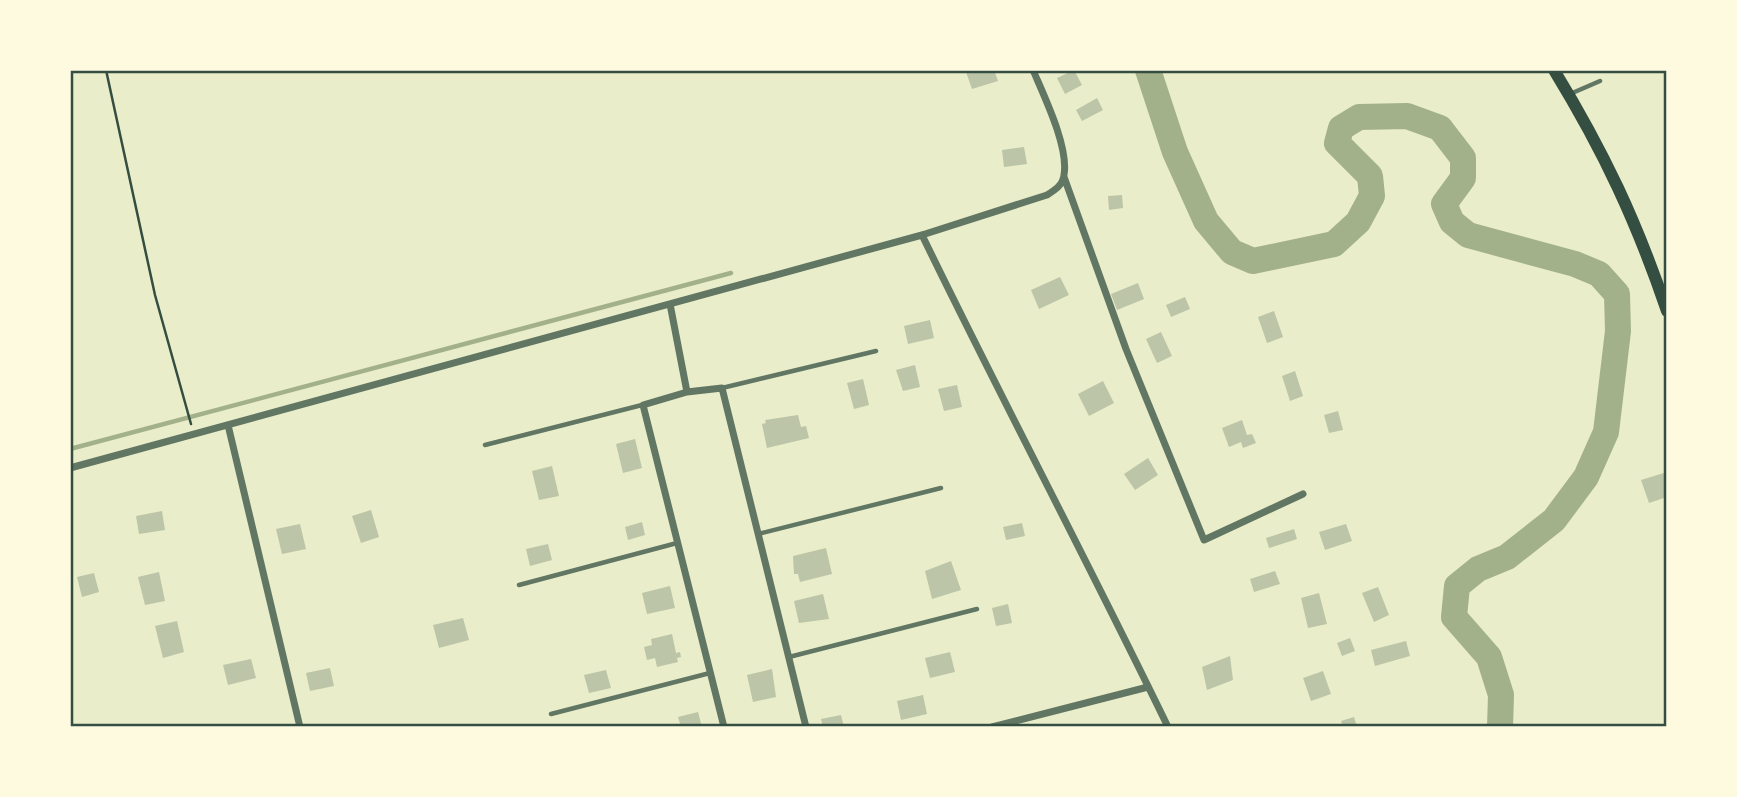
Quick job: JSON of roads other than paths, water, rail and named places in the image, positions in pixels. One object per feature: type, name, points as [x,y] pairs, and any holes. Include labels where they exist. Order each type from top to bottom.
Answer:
[{"type":"main road","points":[[1554,70],[1615,176],[1667,311]]},
{"type":"street","points":[[1033,70],[1057,132],[1064,159],[1065,177],[1126,349],[1204,540],[1303,494]]},
{"type":"street","points":[[70,468],[922,235],[1038,198],[1059,187],[1065,177]]},
{"type":"street","points":[[922,235],[1010,416],[1091,569],[1168,727]]},
{"type":"street","points":[[670,304],[687,391]]},
{"type":"street","points":[[724,727],[643,405],[687,391],[722,388],[806,727]]},
{"type":"street","points":[[228,425],[300,727]]},
{"type":"street","points":[[992,727],[1148,687]]},
{"type":"lane","points":[[1570,95],[1601,81]]},
{"type":"lane","points":[[722,388],[876,351]]},
{"type":"lane","points":[[485,445],[643,405]]},
{"type":"lane","points":[[758,534],[941,488]]},
{"type":"lane","points":[[519,585],[678,543]]},
{"type":"lane","points":[[789,657],[977,609]]},
{"type":"lane","points":[[551,714],[711,673]]},
{"type":"waterway","points":[[1148,70],[1175,152],[1206,221],[1232,252],[1253,261],[1334,244],[1358,222],[1372,196],[1370,176],[1337,143],[1341,128],[1359,117],[1407,116],[1440,128],[1463,158],[1463,178],[1444,204],[1452,222],[1468,235],[1575,264],[1599,274],[1617,294],[1618,331],[1606,432],[1586,477],[1554,520],[1507,557],[1478,569],[1457,586],[1454,617],[1489,657],[1501,695],[1500,727]]},
{"type":"waterway","points":[[70,449],[731,273]]}]
